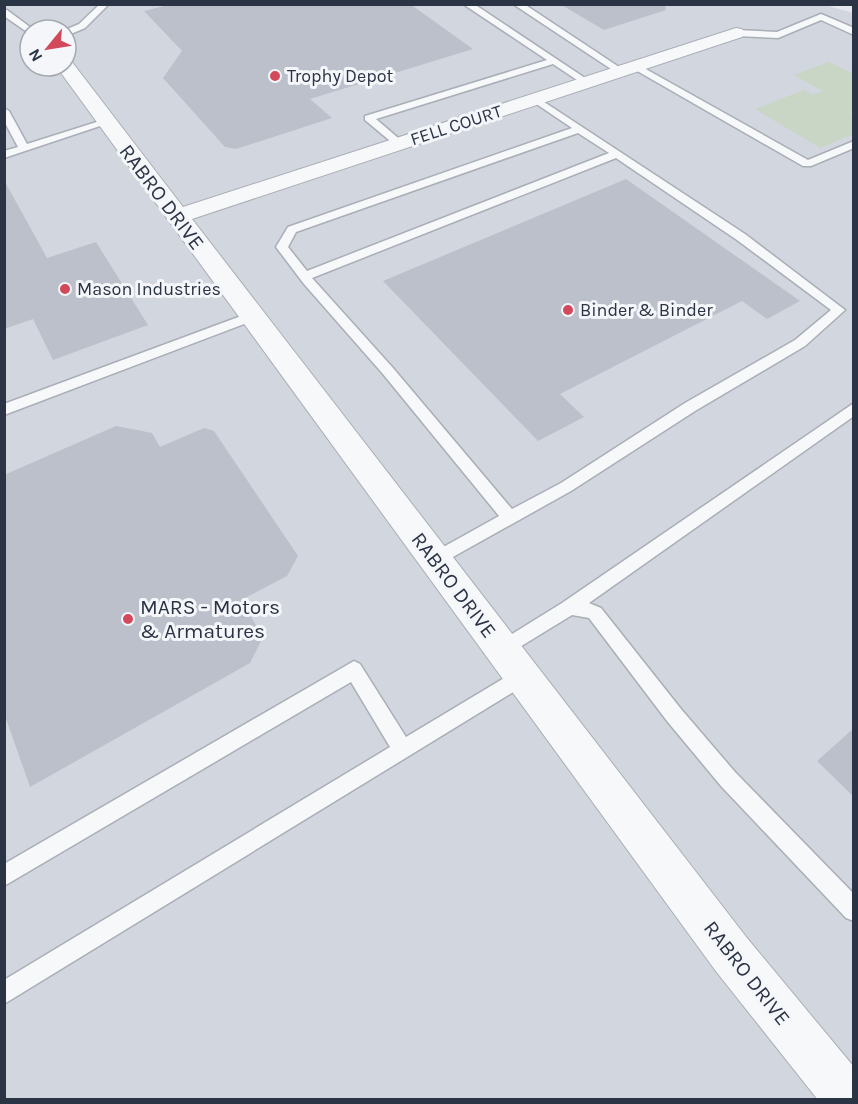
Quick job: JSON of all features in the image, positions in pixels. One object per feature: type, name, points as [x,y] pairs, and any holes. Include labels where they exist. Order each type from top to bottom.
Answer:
[{"type":"street","name":"FELL COURT","points":[[177,216],[736,33]]},
{"type":"street","name":"RABRO DRIVE","points":[[74,78],[731,954],[849,1100]]},
{"type":"lane","points":[[78,28],[105,4]]},
{"type":"lane","points":[[467,4],[586,82]]},
{"type":"lane","points":[[517,4],[628,68],[807,164],[854,144]]},
{"type":"lane","points":[[4,12],[18,22]]},
{"type":"lane","points":[[736,33],[778,35],[821,17],[854,32]]},
{"type":"lane","points":[[399,143],[369,118],[554,61]]},
{"type":"lane","points":[[435,560],[566,487],[690,407],[800,343],[839,310],[741,237],[535,99]]},
{"type":"lane","points":[[4,111],[24,148]]},
{"type":"lane","points":[[4,155],[107,122]]},
{"type":"lane","points":[[510,518],[282,247],[292,230],[579,129]]},
{"type":"lane","points":[[305,276],[616,154]]},
{"type":"lane","points":[[4,410],[252,316]]},
{"type":"lane","points":[[502,650],[568,608],[854,408]]},
{"type":"lane","points":[[568,608],[576,606],[595,613],[674,715],[728,779],[854,910]]},
{"type":"lane","points":[[4,876],[354,670],[403,750]]},
{"type":"lane","points":[[4,993],[522,677]]},
{"type":"shaded area","points":[[821,4],[853,13],[853,1099],[5,1100],[5,5]]},
{"type":"green space","points":[[829,62],[853,74],[853,112],[849,114],[853,117],[853,134],[820,148],[755,109],[804,90],[813,95],[823,91],[794,75]]},
{"type":"building","name":"Trophy Depot","points":[[172,4],[410,4],[473,49],[310,99],[332,118],[236,149],[225,147],[163,78],[182,51],[144,11]]},
{"type":"building","points":[[560,4],[665,4],[666,10],[604,30]]},
{"type":"building","name":"Binder & Binder","points":[[626,179],[800,301],[767,319],[742,301],[560,394],[584,417],[538,441],[383,281]]},
{"type":"building","name":"Mason Industries","points":[[4,180],[47,258],[96,242],[148,325],[53,360],[33,319],[4,329]]},
{"type":"building","name":"MARS - Motors & Armatures","points":[[116,426],[152,433],[160,447],[204,428],[214,431],[298,556],[287,576],[241,600],[263,637],[250,663],[30,787],[4,713],[4,475]]},
{"type":"building","points":[[854,728],[854,797],[817,761]]},
{"type":"place","name":"Trophy Depot","points":[[275,76]]},
{"type":"place","name":"Mason Industries","points":[[65,289]]},
{"type":"place","name":"Binder & Binder","points":[[568,310]]},
{"type":"place","name":"MARS - Motors & Armatures","points":[[128,619]]}]
